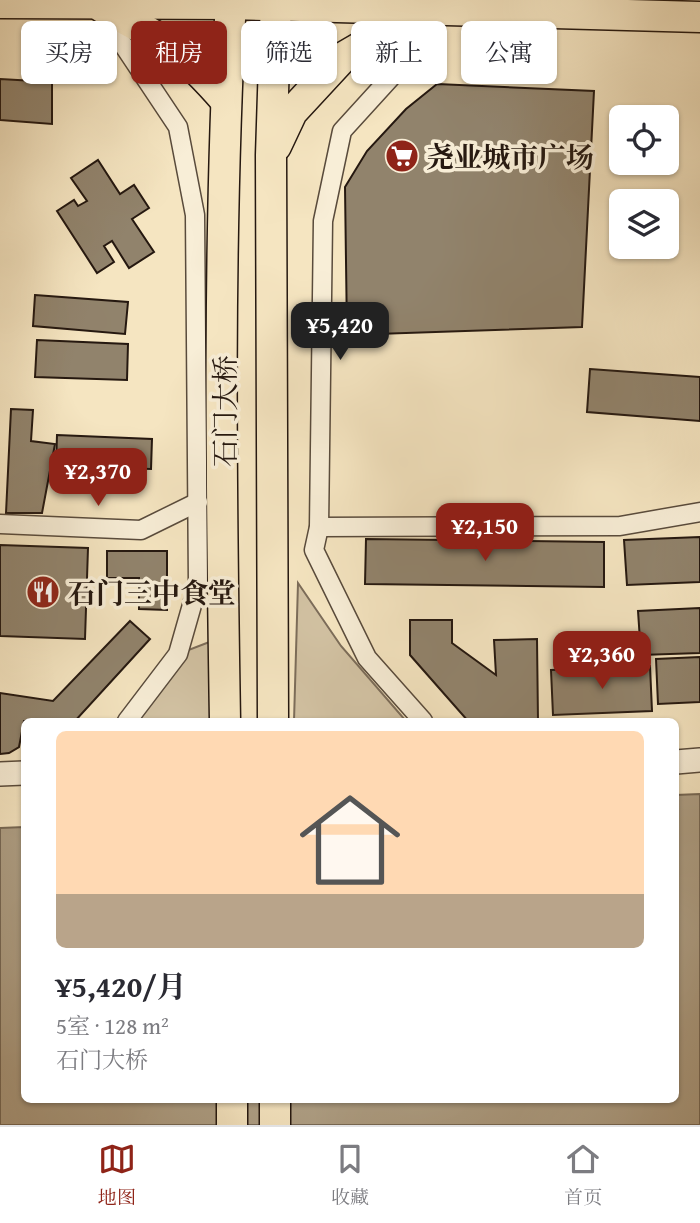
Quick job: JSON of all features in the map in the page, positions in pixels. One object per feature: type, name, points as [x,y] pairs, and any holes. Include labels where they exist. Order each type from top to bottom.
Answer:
[{"type":"main road","points":[[0,3],[231,2],[423,11],[700,16]]},
{"type":"main road","name":"石门大桥","points":[[225,718],[222,579],[226,101],[231,2]]},
{"type":"main road","name":"石门大桥","points":[[273,718],[271,155],[275,3]]},
{"type":"main road","points":[[96,4],[160,37],[195,65],[226,101]]},
{"type":"main road","points":[[271,155],[292,113],[342,58],[423,11]]},
{"type":"main road","points":[[232,1103],[233,1125]]},
{"type":"main road","points":[[275,1103],[275,1125]]},
{"type":"street","points":[[96,4],[178,127],[195,215],[198,584],[178,653],[129,718]]},
{"type":"street","points":[[420,718],[367,658],[314,550],[319,527],[323,221],[342,131],[413,53],[423,11]]},
{"type":"street","points":[[0,524],[141,530],[198,502]]},
{"type":"street","points":[[319,527],[620,526],[700,512]]},
{"type":"street","points":[[679,762],[700,760]]},
{"type":"street","points":[[0,774],[21,773]]},
{"type":"shaded area","points":[[298,583],[341,646],[403,718],[294,718]]},
{"type":"shaded area","points":[[212,641],[215,718],[135,718],[178,654]]},
{"type":"shaded area","points":[[700,794],[700,1125],[0,1125],[0,828],[21,827],[21,1103],[679,1103],[679,795]]},
{"type":"building","points":[[0,79],[21,80],[21,84],[52,84],[52,124],[0,120]]},
{"type":"building","points":[[437,84],[594,91],[582,327],[347,335],[345,187],[367,151],[406,109]]},
{"type":"building","points":[[98,160],[120,194],[134,185],[149,208],[132,219],[154,252],[129,268],[112,241],[104,246],[114,262],[97,273],[57,211],[74,200],[78,206],[87,201],[71,178]]},
{"type":"building","points":[[35,295],[128,302],[125,334],[33,326]]},
{"type":"building","points":[[37,340],[128,344],[127,380],[35,377]]},
{"type":"building","points":[[590,369],[700,377],[700,421],[587,412]]},
{"type":"building","points":[[11,409],[33,410],[31,441],[55,444],[42,513],[6,513]]},
{"type":"building","points":[[57,435],[152,439],[151,469],[56,466]]},
{"type":"building","points":[[700,537],[700,582],[627,585],[624,540]]},
{"type":"building","points":[[366,539],[604,542],[604,587],[365,584]]},
{"type":"building","name":"石门三中食堂","points":[[0,545],[88,548],[85,639],[0,636]]},
{"type":"building","points":[[107,551],[167,551],[167,610],[139,609],[139,578],[107,578]]},
{"type":"building","points":[[700,608],[700,653],[641,655],[638,611]]},
{"type":"building","points":[[410,620],[452,620],[452,643],[496,675],[494,640],[537,639],[538,718],[465,718],[410,655]]},
{"type":"building","points":[[130,621],[150,639],[78,718],[21,718],[19,747],[9,753],[0,754],[0,693],[53,701]]},
{"type":"building","points":[[700,657],[700,702],[658,704],[656,659]]},
{"type":"building","points":[[650,666],[652,711],[553,715],[551,670]]},
{"type":"place","name":"尧业城市广场","points":[[402,156]]},
{"type":"place","name":"石门三中食堂","points":[[43,592]]}]
